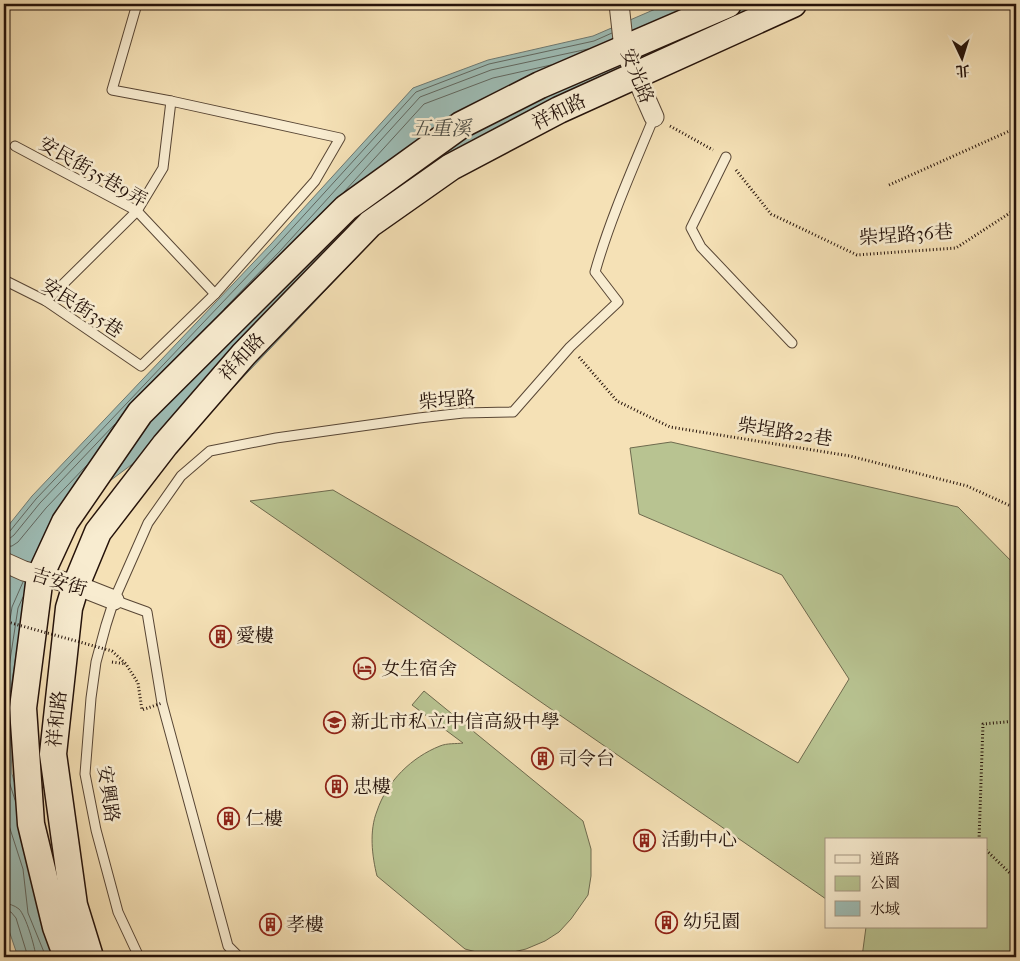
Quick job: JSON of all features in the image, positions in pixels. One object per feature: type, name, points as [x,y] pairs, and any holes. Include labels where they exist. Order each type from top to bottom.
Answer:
[{"type":"main road","name":"祥和路","points":[[67,957],[56,926],[31,824],[23,708],[32,573],[140,413],[346,208],[461,125],[540,85],[728,4]]},
{"type":"main road","name":"祥和路","points":[[90,957],[74,905],[53,754],[69,608],[76,585],[98,532],[165,445],[244,354],[370,224],[451,167],[559,110],[793,4]]},
{"type":"street","name":"安光路","points":[[619,4],[624,49],[654,117]]},
{"type":"street","name":"吉安街","points":[[4,562],[32,573],[76,585],[114,600]]},
{"type":"lane","points":[[137,4],[112,90],[340,138],[315,181],[215,294]]},
{"type":"lane","points":[[46,301],[137,211],[163,168],[171,101]]},
{"type":"lane","name":"柴埕路","points":[[114,600],[148,523],[182,476],[210,451],[276,438],[419,418],[463,413],[513,412],[570,347],[618,302],[595,272],[614,212],[654,117]]},
{"type":"lane","name":"安民街35巷9弄","points":[[15,146],[137,211],[215,294]]},
{"type":"lane","points":[[726,157],[692,228],[701,247],[792,343]]},
{"type":"lane","name":"安民街35巷","points":[[4,280],[46,301],[141,366],[215,294]]},
{"type":"lane","points":[[114,600],[147,612],[162,703],[228,946],[239,957]]},
{"type":"lane","name":"安興路","points":[[114,600],[96,662],[85,774],[96,830],[118,912],[139,957]]},
{"type":"path","name":"柴埕路36巷","points":[[654,117],[726,157],[771,214],[857,255],[956,248],[1016,209]]},
{"type":"path","points":[[889,185],[1016,128]]},
{"type":"path","name":"柴埕路22巷","points":[[570,347],[617,401],[670,428],[850,456],[966,486],[1013,507],[1016,511]]},
{"type":"path","points":[[4,621],[112,651],[126,664],[138,683],[142,710],[162,703]]},
{"type":"path","points":[[979,838],[983,724],[1016,721]]},
{"type":"path","points":[[988,852],[1016,879]]},
{"type":"green space","points":[[671,442],[958,507],[1016,566],[1016,957],[862,957],[866,928],[988,928],[988,838],[825,838],[825,898],[250,501],[333,490],[798,763],[849,679],[782,575],[639,514],[630,448]]},
{"type":"green space","points":[[424,691],[583,821],[591,849],[591,876],[588,895],[559,932],[545,941],[526,949],[505,954],[488,955],[465,949],[377,876],[372,835],[374,819],[387,790],[410,763],[443,745],[463,743],[412,705]]},
{"type":"water","name":"五重溪","points":[[667,4],[806,4],[505,148],[417,194],[229,392],[107,483],[23,609],[9,701],[12,774],[66,957],[18,957],[4,916],[4,531],[32,496],[271,244],[413,88],[488,60],[593,36]]},
{"type":"place","name":"愛樓","points":[[220,636]]},
{"type":"place","name":"女生宿舍","points":[[365,669]]},
{"type":"place","name":"新北市私立中信高級中學","points":[[335,722]]},
{"type":"place","name":"司令台","points":[[542,759]]},
{"type":"place","name":"忠樓","points":[[337,787]]},
{"type":"place","name":"仁樓","points":[[229,819]]},
{"type":"place","name":"活動中心","points":[[645,840]]},
{"type":"place","name":"幼兒園","points":[[667,922]]},
{"type":"place","name":"孝樓","points":[[270,925]]}]
